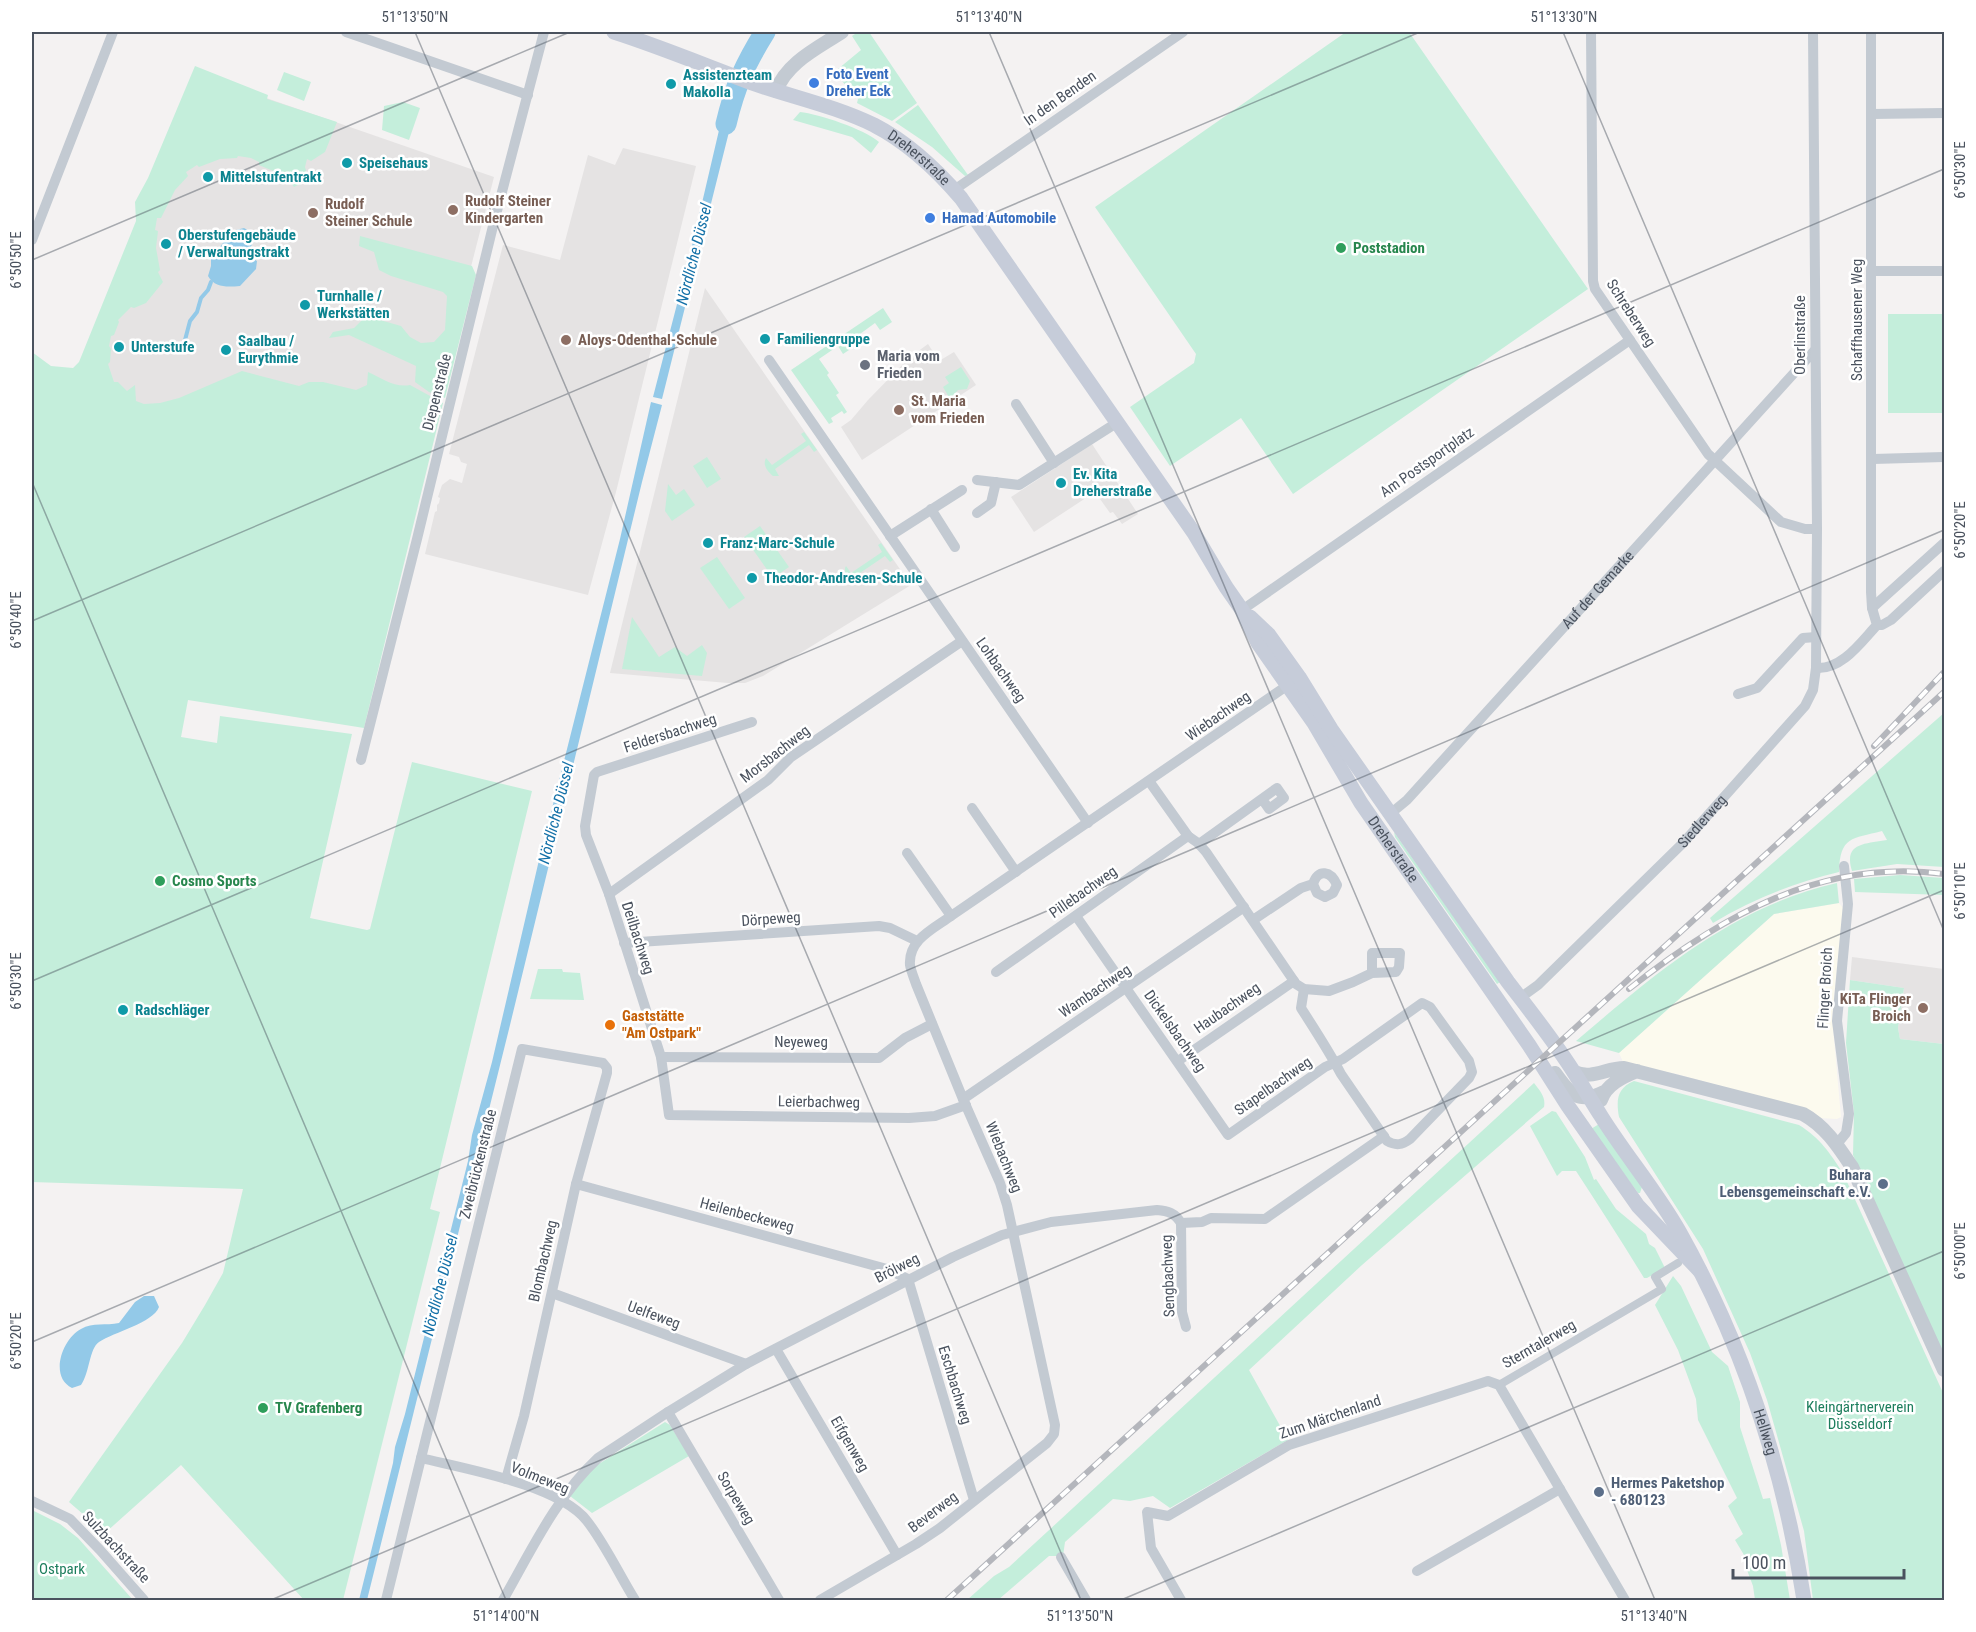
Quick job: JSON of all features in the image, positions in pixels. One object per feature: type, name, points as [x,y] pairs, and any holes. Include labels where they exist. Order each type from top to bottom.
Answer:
[{"type":"main road","name":"Dreherstraße","points":[[614,32],[754,84],[835,109],[876,126],[910,149],[954,190],[1194,533],[1242,610],[1258,643],[1314,723],[1376,824],[1504,1009]]},
{"type":"main road","name":"Dreherstraße","points":[[1242,610],[1269,634],[1331,729],[1520,998]]},
{"type":"main road","name":"Auf der Gemarke","points":[[1376,824],[1390,814]]},
{"type":"main road","name":"Siedlerweg","points":[[1504,1009],[1520,998]]},
{"type":"main road","name":"Hellweg","points":[[1520,998],[1591,1095],[1601,1116],[1667,1212],[1700,1271],[1735,1345],[1764,1428],[1784,1497],[1796,1548],[1804,1600]]},
{"type":"main road","name":"Hellweg","points":[[1504,1009],[1638,1206],[1700,1271]]},
{"type":"street","points":[[32,240],[113,32]]},
{"type":"street","points":[[346,32],[528,95]]},
{"type":"street","name":"Diepenstraße","points":[[361,760],[493,226],[544,32]]},
{"type":"street","points":[[777,91],[781,79],[789,69],[842,32]]},
{"type":"street","name":"In den Benden","points":[[954,190],[1183,32]]},
{"type":"street","name":"Schreberweg","points":[[1591,32],[1593,281],[1595,289],[1708,454],[1781,522],[1805,529],[1816,529]]},
{"type":"street","name":"Oberlinstraße","points":[[1812,32],[1816,668]]},
{"type":"street","name":"Schaffhausener Weg","points":[[1872,32],[1872,608]]},
{"type":"street","points":[[1872,114],[1944,113]]},
{"type":"street","points":[[1872,271],[1944,271]]},
{"type":"street","name":"Am Postsportplatz","points":[[1242,610],[1630,340]]},
{"type":"street","name":"Auf der Gemarke","points":[[1390,814],[1407,800],[1815,350]]},
{"type":"street","name":"Lohbachweg","points":[[769,360],[1088,823]]},
{"type":"street","points":[[1016,404],[1054,463]]},
{"type":"street","points":[[977,480],[1019,485],[1118,422]]},
{"type":"street","points":[[1872,459],[1944,457]]},
{"type":"street","points":[[977,513],[991,503],[996,482]]},
{"type":"street","points":[[890,536],[962,490]]},
{"type":"street","points":[[931,509],[955,547]]},
{"type":"street","points":[[1877,625],[1872,608],[1944,543]]},
{"type":"street","points":[[1816,668],[1828,667],[1848,655],[1877,625],[1891,620],[1944,571]]},
{"type":"street","points":[[1738,694],[1757,687],[1803,638],[1816,637]]},
{"type":"street","name":"Morsbachweg","points":[[609,894],[768,780],[791,757],[962,640]]},
{"type":"street","name":"Siedlerweg","points":[[1520,998],[1538,985],[1683,843],[1805,706],[1813,690],[1816,668]]},
{"type":"street","name":"Dreherstraße","points":[[1288,685],[1293,683],[1297,686],[1331,729]]},
{"type":"street","name":"Wiebachweg","points":[[1054,1434],[1055,1425],[1013,1232],[1000,1183],[932,1024],[910,965],[913,950],[917,941],[951,916],[1288,685]]},
{"type":"street","name":"Feldersbachweg","points":[[597,772],[752,722]]},
{"type":"street","name":"Deilbachweg","points":[[597,772],[594,775],[585,831],[587,841],[609,894],[661,1057],[669,1115]]},
{"type":"street","points":[[1149,780],[1188,836],[1199,844],[1294,981],[1304,989],[1329,991],[1372,973]]},
{"type":"street","points":[[1199,844],[1262,799]]},
{"type":"street","points":[[972,808],[1016,872]]},
{"type":"street","name":"Pillebachweg","points":[[996,972],[1188,836]]},
{"type":"street","points":[[907,853],[951,916]]},
{"type":"street","name":"Flinger Broich","points":[[1837,1144],[1846,1133],[1849,1114],[1837,1022],[1848,904],[1844,866]]},
{"type":"street","points":[[1253,920],[1301,888],[1313,884]]},
{"type":"street","name":"Wambachweg","points":[[965,1102],[1244,907]]},
{"type":"street","name":"Dickelsbachweg","points":[[1076,916],[1228,1135]]},
{"type":"street","name":"Dörpeweg","points":[[624,944],[879,926],[890,928],[917,941]]},
{"type":"street","name":"Haubachweg","points":[[1178,1060],[1294,981]]},
{"type":"street","points":[[1304,989],[1301,1008],[1331,1053],[1335,1063]]},
{"type":"street","name":"Stapelbachweg","points":[[1228,1135],[1422,1003],[1430,1007],[1469,1061],[1472,1072],[1469,1078],[1410,1139],[1399,1145],[1392,1144],[1384,1136],[1335,1063]]},
{"type":"street","name":"Neyeweg","points":[[661,1057],[879,1058],[912,1034],[932,1024]]},
{"type":"street","name":"Hellweg","points":[[1529,1045],[1551,1068],[1568,1091],[1591,1095]]},
{"type":"street","name":"Zweibrückenstraße","points":[[386,1600],[522,1049],[592,1060]]},
{"type":"street","name":"Blombachweg","points":[[506,1479],[524,1416],[576,1184],[607,1073],[605,1064],[592,1060]]},
{"type":"street","points":[[1574,1072],[1580,1075],[1594,1075],[1620,1068],[1637,1071],[1803,1114],[1822,1128],[1837,1144],[1852,1167],[1944,1370]]},
{"type":"street","points":[[1591,1095],[1637,1071]]},
{"type":"street","points":[[1583,1127],[1594,1075]]},
{"type":"street","name":"Leierbachweg","points":[[669,1115],[909,1118],[935,1116],[965,1102]]},
{"type":"street","points":[[1181,1223],[1202,1222],[1211,1218],[1266,1219],[1384,1136]]},
{"type":"street","name":"Heilenbeckeweg","points":[[576,1184],[887,1269],[908,1279]]},
{"type":"street","name":"Brölweg","points":[[503,1600],[561,1500],[598,1458],[746,1364],[908,1279],[1013,1232],[1052,1222],[1157,1210],[1175,1214],[1181,1223]]},
{"type":"street","name":"Sengbachweg","points":[[1181,1223],[1182,1312],[1186,1327]]},
{"type":"street","name":"Sterntalerweg","points":[[1625,1600],[1499,1385],[1662,1289],[1655,1277],[1678,1263]]},
{"type":"street","name":"Eschbachweg","points":[[908,1279],[974,1500]]},
{"type":"street","name":"Uelfeweg","points":[[552,1293],[746,1364]]},
{"type":"street","name":"Eifgenweg","points":[[777,1348],[897,1555]]},
{"type":"street","name":"Zum Märchenland","points":[[1181,1600],[1151,1548],[1147,1512],[1168,1516],[1289,1445],[1488,1381],[1499,1385]]},
{"type":"street","name":"Sorpeweg","points":[[668,1412],[779,1600]]},
{"type":"street","name":"Beverweg","points":[[820,1600],[940,1528],[1038,1450],[1054,1434]]},
{"type":"street","name":"Volmeweg","points":[[422,1458],[506,1479],[561,1500],[587,1520],[635,1600]]},
{"type":"street","points":[[1417,1571],[1560,1489]]},
{"type":"street","name":"Sulzbachstraße","points":[[32,1501],[70,1519],[144,1600]]},
{"type":"street","points":[[1061,1557],[1086,1600]]},
{"type":"shaded area","name":"Rudolf Steiner Schule","points":[[197,74],[494,177],[432,419],[137,415],[82,365]]},
{"type":"shaded area","name":"Aloys-Odenthal-Schule","points":[[623,148],[696,166],[616,492],[588,595],[425,554],[442,485],[450,479],[462,483],[467,464],[461,462],[459,457],[449,454],[503,245],[560,260],[588,155],[615,165]]},
{"type":"shaded area","points":[[705,288],[911,585],[763,676],[745,683],[610,673]]},
{"type":"shaded area","name":"St. Maria vom Frieden","points":[[928,344],[939,361],[954,352],[976,385],[862,460],[841,427],[851,420],[910,357]]},
{"type":"shaded area","points":[[1092,444],[1138,514],[1122,524],[1113,512],[1110,513],[1095,492],[1034,532],[1011,497]]},
{"type":"shaded area","points":[[1839,903],[1843,908],[1832,1017],[1841,1117],[1837,1119],[1819,1118],[1800,1108],[1677,1074],[1624,1064],[1619,1053],[1774,914]]},
{"type":"shaded area","name":"KiTa Flinger Broich","points":[[1852,957],[1944,969],[1944,1044],[1900,1039],[1898,1028],[1904,988],[1850,980]]},
{"type":"green space","points":[[858,32],[869,32],[917,103],[892,121],[857,103],[858,99],[842,81],[844,79],[838,69],[861,50],[852,36]]},
{"type":"green space","name":"Poststadion","points":[[1346,32],[1409,32],[1588,289],[1293,494],[1241,418],[1170,466],[1130,407],[1194,363],[1196,354],[1095,207]]},
{"type":"green space","points":[[195,66],[268,95],[267,99],[337,122],[325,152],[311,161],[307,159],[305,174],[312,178],[294,187],[283,176],[259,165],[259,162],[238,156],[237,158],[220,159],[199,167],[197,165],[186,172],[188,176],[175,190],[161,218],[157,218],[155,230],[158,231],[156,248],[160,270],[158,272],[163,282],[146,303],[131,307],[118,320],[114,335],[111,336],[108,364],[114,382],[118,382],[127,391],[135,385],[136,401],[144,404],[179,398],[242,371],[299,386],[309,382],[323,382],[356,390],[367,385],[368,372],[394,384],[410,385],[443,403],[364,728],[188,700],[181,737],[217,743],[220,716],[352,734],[310,918],[367,930],[370,929],[412,762],[532,791],[430,1209],[440,1212],[343,1600],[304,1600],[181,1465],[105,1533],[69,1502],[182,1343],[223,1273],[243,1189],[32,1182],[32,641],[34,640],[32,617],[32,352],[51,366],[73,368],[79,362],[136,221],[135,202],[148,178]]},
{"type":"green space","points":[[284,72],[311,82],[304,101],[277,90]]},
{"type":"green space","points":[[403,102],[420,108],[409,140],[382,130],[384,106]]},
{"type":"green space","points":[[918,105],[968,175],[965,176],[932,147],[895,122]]},
{"type":"green space","points":[[800,112],[841,123],[879,142],[871,153],[852,137],[793,120]]},
{"type":"green space","points":[[360,236],[472,266],[476,275],[445,398],[429,392],[415,382],[416,366],[349,335],[329,338],[333,332],[354,328],[366,316],[401,326],[410,337],[421,343],[434,342],[445,330],[447,296],[443,292],[379,270],[374,252],[359,246]]},
{"type":"green space","points":[[883,308],[892,322],[880,330],[875,323],[860,334],[864,340],[843,354],[838,346],[819,359],[829,373],[827,375],[839,393],[836,395],[847,412],[844,414],[842,411],[831,418],[833,422],[829,424],[791,370]]},
{"type":"green space","points":[[1888,314],[1944,314],[1944,413],[1888,413]]},
{"type":"green space","points":[[961,367],[970,381],[967,389],[958,390],[950,399],[943,387],[949,383],[945,377]]},
{"type":"green space","points":[[804,432],[817,450],[814,452],[809,445],[775,469],[779,476],[773,476],[765,466],[766,458],[772,465],[806,441],[801,434]]},
{"type":"green space","points":[[707,457],[721,479],[707,488],[693,466]]},
{"type":"green space","points":[[668,484],[676,495],[684,489],[695,505],[672,521],[665,511]]},
{"type":"green space","points":[[760,526],[789,567],[773,578],[744,537]]},
{"type":"green space","points":[[881,543],[893,560],[890,562],[885,556],[854,577],[858,584],[853,584],[845,574],[846,566],[851,573],[882,552],[878,545]]},
{"type":"green space","points":[[717,557],[745,598],[729,609],[700,568]]},
{"type":"green space","points":[[632,617],[659,657],[675,647],[687,656],[702,645],[707,653],[702,676],[622,669]]},
{"type":"green space","points":[[1944,713],[1944,867],[1897,864],[1852,871],[1850,862],[1854,850],[1864,844],[1887,840],[1882,831],[1855,838],[1845,845],[1839,872],[1774,893],[1743,906],[1713,923],[1710,918]]},
{"type":"green space","points":[[1394,832],[1500,982],[1497,984],[1395,837]]},
{"type":"green space","points":[[1900,875],[1944,878],[1944,895],[1855,892],[1854,879]]},
{"type":"green space","points":[[1837,883],[1839,903],[1774,914],[1619,1053],[1576,1041],[1666,967],[1729,926],[1763,908]]},
{"type":"green space","points":[[538,969],[562,969],[563,972],[580,973],[584,1000],[530,999]]},
{"type":"green space","points":[[1850,980],[1904,988],[1898,1028],[1900,1039],[1944,1044],[1944,1355],[1853,1155],[1854,1113],[1846,1043]]},
{"type":"green space","name":"Kleingärtnerverein Düsseldorf","points":[[1634,1081],[1799,1125],[1819,1141],[1843,1173],[1944,1395],[1944,1600],[1813,1600],[1804,1531],[1767,1400],[1750,1353],[1703,1249],[1619,1117],[1619,1095],[1624,1087]]},
{"type":"green space","points":[[1534,1083],[1543,1097],[1544,1107],[1362,1265],[1249,1370],[1288,1440],[1170,1508],[1153,1496],[1130,1501],[1113,1499],[1065,1542],[1063,1556],[1049,1556],[998,1600],[967,1600],[994,1576],[1009,1567]]},
{"type":"green space","points":[[1552,1111],[1556,1112],[1585,1157],[1594,1180],[1596,1179],[1616,1209],[1646,1234],[1649,1244],[1655,1248],[1665,1268],[1644,1278],[1576,1171],[1562,1171],[1557,1176],[1530,1126]]},
{"type":"green space","points":[[1599,1124],[1642,1187],[1640,1193],[1591,1129]]},
{"type":"green space","points":[[1673,1276],[1681,1286],[1712,1352],[1728,1366],[1740,1402],[1740,1427],[1763,1499],[1770,1498],[1790,1600],[1755,1600],[1747,1570],[1750,1565],[1735,1540],[1743,1534],[1728,1506],[1737,1498],[1698,1420],[1696,1399],[1678,1350],[1655,1305]]},
{"type":"green space","points":[[665,1422],[670,1425],[689,1456],[592,1513],[570,1496],[594,1467]]},
{"type":"green space","name":"Ostpark","points":[[32,1510],[60,1524],[78,1538],[133,1600],[32,1600]]},
{"type":"water","points":[[759,32],[772,32],[751,66],[742,62]]},
{"type":"water","points":[[727,96],[737,100],[662,399],[653,397],[691,250]]},
{"type":"water","points":[[244,228],[251,232],[254,240],[247,255],[257,261],[256,269],[240,286],[214,283],[208,276],[211,253],[220,247],[232,231]]},
{"type":"water","points":[[651,402],[662,405],[367,1600],[359,1600],[395,1447],[468,1161],[472,1135],[492,1062],[539,860],[620,539]]},
{"type":"water","points":[[144,1296],[154,1296],[159,1307],[155,1313],[99,1342],[93,1350],[81,1385],[72,1388],[65,1383],[61,1376],[61,1358],[68,1341],[74,1334],[90,1326],[119,1323],[135,1302]]},
{"type":"waterway","name":"Nördliche Düssel","points":[[726,124],[741,76],[765,32]]},
{"type":"waterway","points":[[185,340],[190,321],[197,312],[201,298],[211,282]]},
{"type":"railway","points":[[1874,746],[1944,672]]},
{"type":"railway","points":[[947,1600],[1944,692]]},
{"type":"railway","points":[[1629,989],[1700,938],[1737,916],[1775,898],[1815,884],[1856,875],[1899,871],[1944,874]]},
{"type":"place","name":"Foto Event Dreher Eck","points":[[814,83]]},
{"type":"place","name":"Assistenzteam Makolla","points":[[671,84]]},
{"type":"place","name":"Speisehaus","points":[[347,163]]},
{"type":"place","name":"Mittelstufentrakt","points":[[208,177]]},
{"type":"place","name":"Rudolf Steiner Kindergarten","points":[[453,210]]},
{"type":"place","name":"Rudolf Steiner Schule","points":[[313,213]]},
{"type":"place","name":"Hamad Automobile","points":[[930,218]]},
{"type":"place","name":"Oberstufengebäude / Verwaltungstrakt","points":[[166,244]]},
{"type":"place","name":"Poststadion","points":[[1341,248]]},
{"type":"place","name":"Turnhalle / Werkstätten","points":[[305,305]]},
{"type":"place","name":"Familiengruppe","points":[[765,339]]},
{"type":"place","name":"Aloys-Odenthal-Schule","points":[[566,340]]},
{"type":"place","name":"Unterstufe","points":[[119,347]]},
{"type":"place","name":"Saalbau / Eurythmie","points":[[226,350]]},
{"type":"place","name":"Maria vom Frieden","points":[[865,365]]},
{"type":"place","name":"St. Maria vom Frieden","points":[[899,410]]},
{"type":"place","name":"Ev. Kita Dreherstraße","points":[[1061,483]]},
{"type":"place","name":"Franz-Marc-Schule","points":[[708,543]]},
{"type":"place","name":"Theodor-Andresen-Schule","points":[[752,578]]},
{"type":"place","name":"Cosmo Sports","points":[[160,881]]},
{"type":"place","name":"KiTa Flinger Broich","points":[[1923,1008]]},
{"type":"place","name":"Radschläger","points":[[123,1010]]},
{"type":"place","name":"Gaststätte \"Am Ostpark\"","points":[[610,1025]]},
{"type":"place","name":"Buhara Lebensgemeinschaft e.V.","points":[[1883,1184]]},
{"type":"place","name":"TV Grafenberg","points":[[263,1408]]},
{"type":"place","name":"Hermes Paketshop - 680123","points":[[1599,1492]]}]
